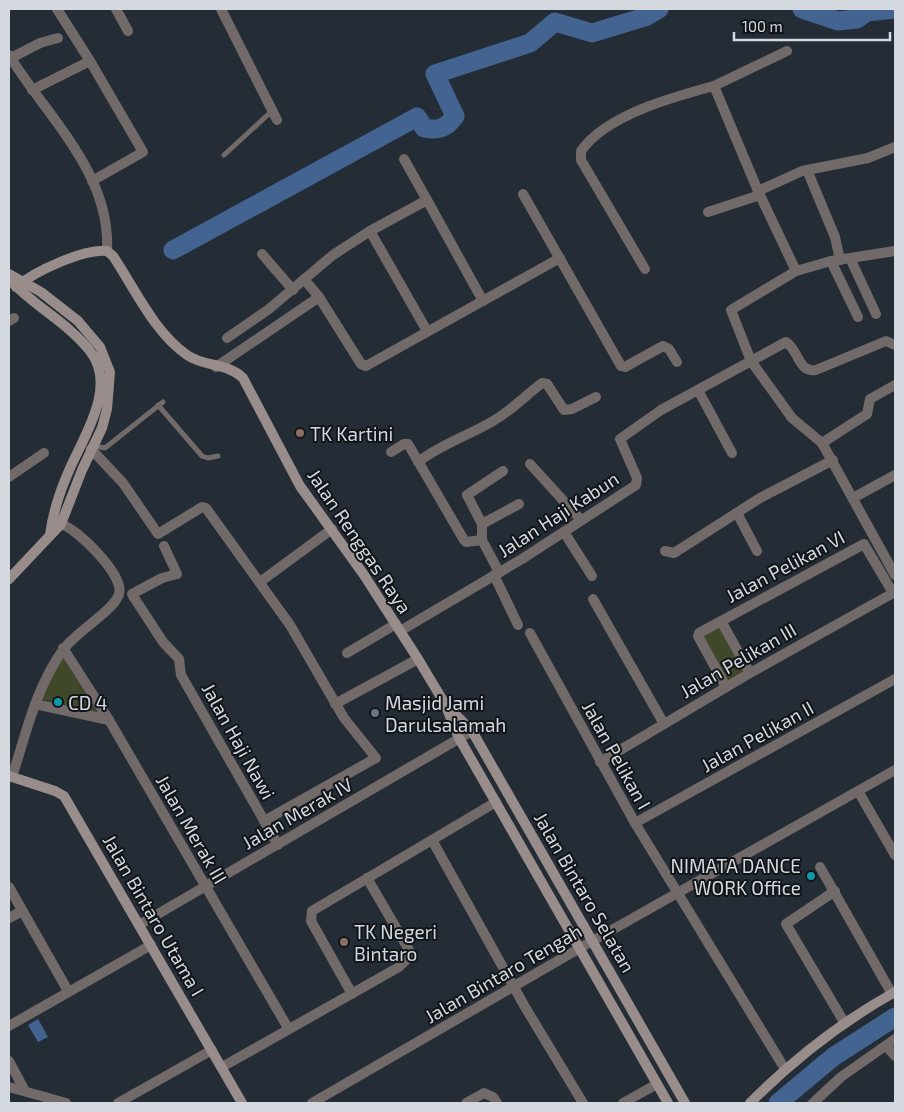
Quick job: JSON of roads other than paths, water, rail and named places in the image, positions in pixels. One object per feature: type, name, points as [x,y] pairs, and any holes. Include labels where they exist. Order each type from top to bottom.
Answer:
[{"type":"street","points":[[57,9],[143,152],[92,181]]},
{"type":"street","points":[[116,9],[128,31]]},
{"type":"street","points":[[221,9],[274,115]]},
{"type":"street","points":[[16,282],[61,262],[96,251],[107,251],[106,218],[92,181],[73,145],[10,57],[40,43],[58,38]]},
{"type":"street","points":[[646,269],[581,160],[581,151],[602,130],[633,113],[714,86],[787,51]]},
{"type":"street","points":[[32,90],[90,61]]},
{"type":"street","points":[[714,86],[759,193],[796,271]]},
{"type":"street","points":[[708,212],[759,193],[807,170],[868,158],[895,147]]},
{"type":"street","points":[[404,158],[483,301]]},
{"type":"street","points":[[807,170],[835,237],[840,260],[858,317]]},
{"type":"street","points":[[523,194],[621,366],[625,367],[663,346],[669,348],[677,362]]},
{"type":"street","points":[[227,338],[293,290],[333,255],[370,231],[427,200]]},
{"type":"street","points":[[370,231],[427,331]]},
{"type":"street","name":"Jalan Renggas Raya","points":[[107,251],[113,256],[166,336],[186,355],[198,362],[237,372],[243,378],[300,486],[332,529],[398,628]]},
{"type":"street","points":[[895,251],[840,260],[796,271],[731,310],[751,361],[792,418],[822,443],[895,575]]},
{"type":"street","points":[[262,254],[293,290]]},
{"type":"street","points":[[304,279],[319,297],[363,366],[369,365],[560,258]]},
{"type":"street","points":[[840,260],[876,314]]},
{"type":"street","points":[[9,274],[79,338],[99,365],[102,378],[90,428],[88,449],[61,524],[9,579]]},
{"type":"street","points":[[216,367],[319,297]]},
{"type":"street","name":"Jalan Haji Kabun","points":[[347,653],[398,628],[496,574],[564,532],[638,482],[621,442],[621,437],[698,390],[786,342],[804,368],[812,371],[886,341],[895,345]]},
{"type":"street","points":[[418,462],[453,441],[496,420],[542,383],[547,384],[564,410],[572,409],[596,397]]},
{"type":"street","points":[[822,443],[867,414],[870,400],[895,385]]},
{"type":"street","points":[[698,390],[732,453]]},
{"type":"street","points":[[391,452],[406,443],[465,541],[482,540]]},
{"type":"street","points":[[50,535],[53,513],[71,467],[88,449]]},
{"type":"street","points":[[88,449],[123,483],[158,534],[204,507],[222,527],[290,625],[335,704],[376,758],[264,821]]},
{"type":"street","points":[[9,477],[44,453]]},
{"type":"street","points":[[665,551],[674,553],[771,492],[833,460]]},
{"type":"street","points":[[530,464],[581,520]]},
{"type":"street","points":[[503,471],[467,495],[482,524],[482,540],[518,624]]},
{"type":"street","points":[[853,498],[895,475]]},
{"type":"street","points":[[482,524],[519,504]]},
{"type":"street","points":[[737,513],[757,551]]},
{"type":"street","points":[[10,777],[46,677],[64,648],[86,625],[107,611],[120,593],[119,584],[94,549],[75,531],[61,524]]},
{"type":"street","points":[[260,582],[332,529]]},
{"type":"street","points":[[564,532],[592,576]]},
{"type":"street","name":"Jalan Pelikan VI","points":[[726,687],[698,636],[699,633],[864,544],[894,592]]},
{"type":"street","name":"Jalan Haji Nawi","points":[[164,546],[177,574],[162,578],[132,594],[163,642],[179,658],[181,675],[278,846]]},
{"type":"street","name":"Jalan Pelikan III","points":[[600,762],[750,673],[894,592]]},
{"type":"street","points":[[593,600],[664,724]]},
{"type":"street","points":[[721,621],[750,673]]},
{"type":"street","name":"Jalan Bintaro Selatan","points":[[398,628],[445,704],[459,738],[668,1103]]},
{"type":"street","name":"Jalan Pelikan I","points":[[530,633],[635,823],[785,1069]]},
{"type":"street","name":"Jalan Merak III","points":[[64,648],[109,720],[288,1028]]},
{"type":"street","points":[[335,704],[418,658]]},
{"type":"street","name":"Jalan Pelikan II","points":[[635,823],[895,679]]},
{"type":"street","points":[[35,704],[109,720]]},
{"type":"street","name":"Jalan Bintaro Selatan","points":[[445,704],[472,731],[685,1103]]},
{"type":"street","name":"Jalan Merak IV","points":[[139,924],[278,846],[472,731]]},
{"type":"street","name":"Jalan Bintaro Tengah","points":[[312,1103],[580,948],[895,770]]},
{"type":"street","name":"Jalan Bintaro Utama I","points":[[10,777],[55,790],[64,796],[242,1103]]},
{"type":"street","points":[[858,791],[895,855]]},
{"type":"street","points":[[352,994],[311,921],[312,911],[496,802]]},
{"type":"street","points":[[432,840],[514,987],[583,1103]]},
{"type":"street","points":[[750,1103],[785,1069],[844,1022],[894,993],[820,867]]},
{"type":"street","points":[[222,1067],[399,967],[407,959],[409,950],[367,878]]},
{"type":"street","points":[[9,887],[68,991]]},
{"type":"street","points":[[834,891],[786,924],[844,1022]]},
{"type":"street","points":[[9,918],[22,911]]},
{"type":"street","points":[[9,1026],[151,945]]},
{"type":"street","points":[[818,1101],[841,1077],[895,1039]]},
{"type":"street","points":[[886,1046],[895,1056]]},
{"type":"street","points":[[118,1103],[212,1050]]},
{"type":"street","points":[[9,1061],[25,1092]]},
{"type":"street","points":[[623,1103],[673,1081]]},
{"type":"street","points":[[9,1087],[66,1103]]},
{"type":"street","points":[[466,1103],[484,1094],[489,1094],[496,1103]]},
{"type":"lane","points":[[224,155],[274,115]]},
{"type":"lane","points":[[88,449],[105,448],[119,439],[158,404],[163,402]]},
{"type":"lane","points":[[158,404],[202,456],[208,458],[218,456]]},
{"type":"water","points":[[38,1019],[48,1037],[38,1042],[28,1025]]},
{"type":"waterway","points":[[173,250],[417,117],[424,128],[438,129],[445,126],[455,116],[435,74],[530,43],[555,22],[592,33],[645,17],[659,9]]},
{"type":"waterway","points":[[802,9],[838,21],[857,19],[867,12],[895,9]]},
{"type":"waterway","points":[[778,1103],[833,1057],[895,1017]]},
{"type":"place","name":"TK Kartini","points":[[300,433]]},
{"type":"place","name":"CD 4","points":[[58,702]]},
{"type":"place","name":"Masjid Jami Darulsalamah","points":[[375,713]]},
{"type":"place","name":"NIMATA DANCE WORK Office","points":[[811,876]]},
{"type":"place","name":"TK Negeri Bintaro","points":[[344,942]]}]
